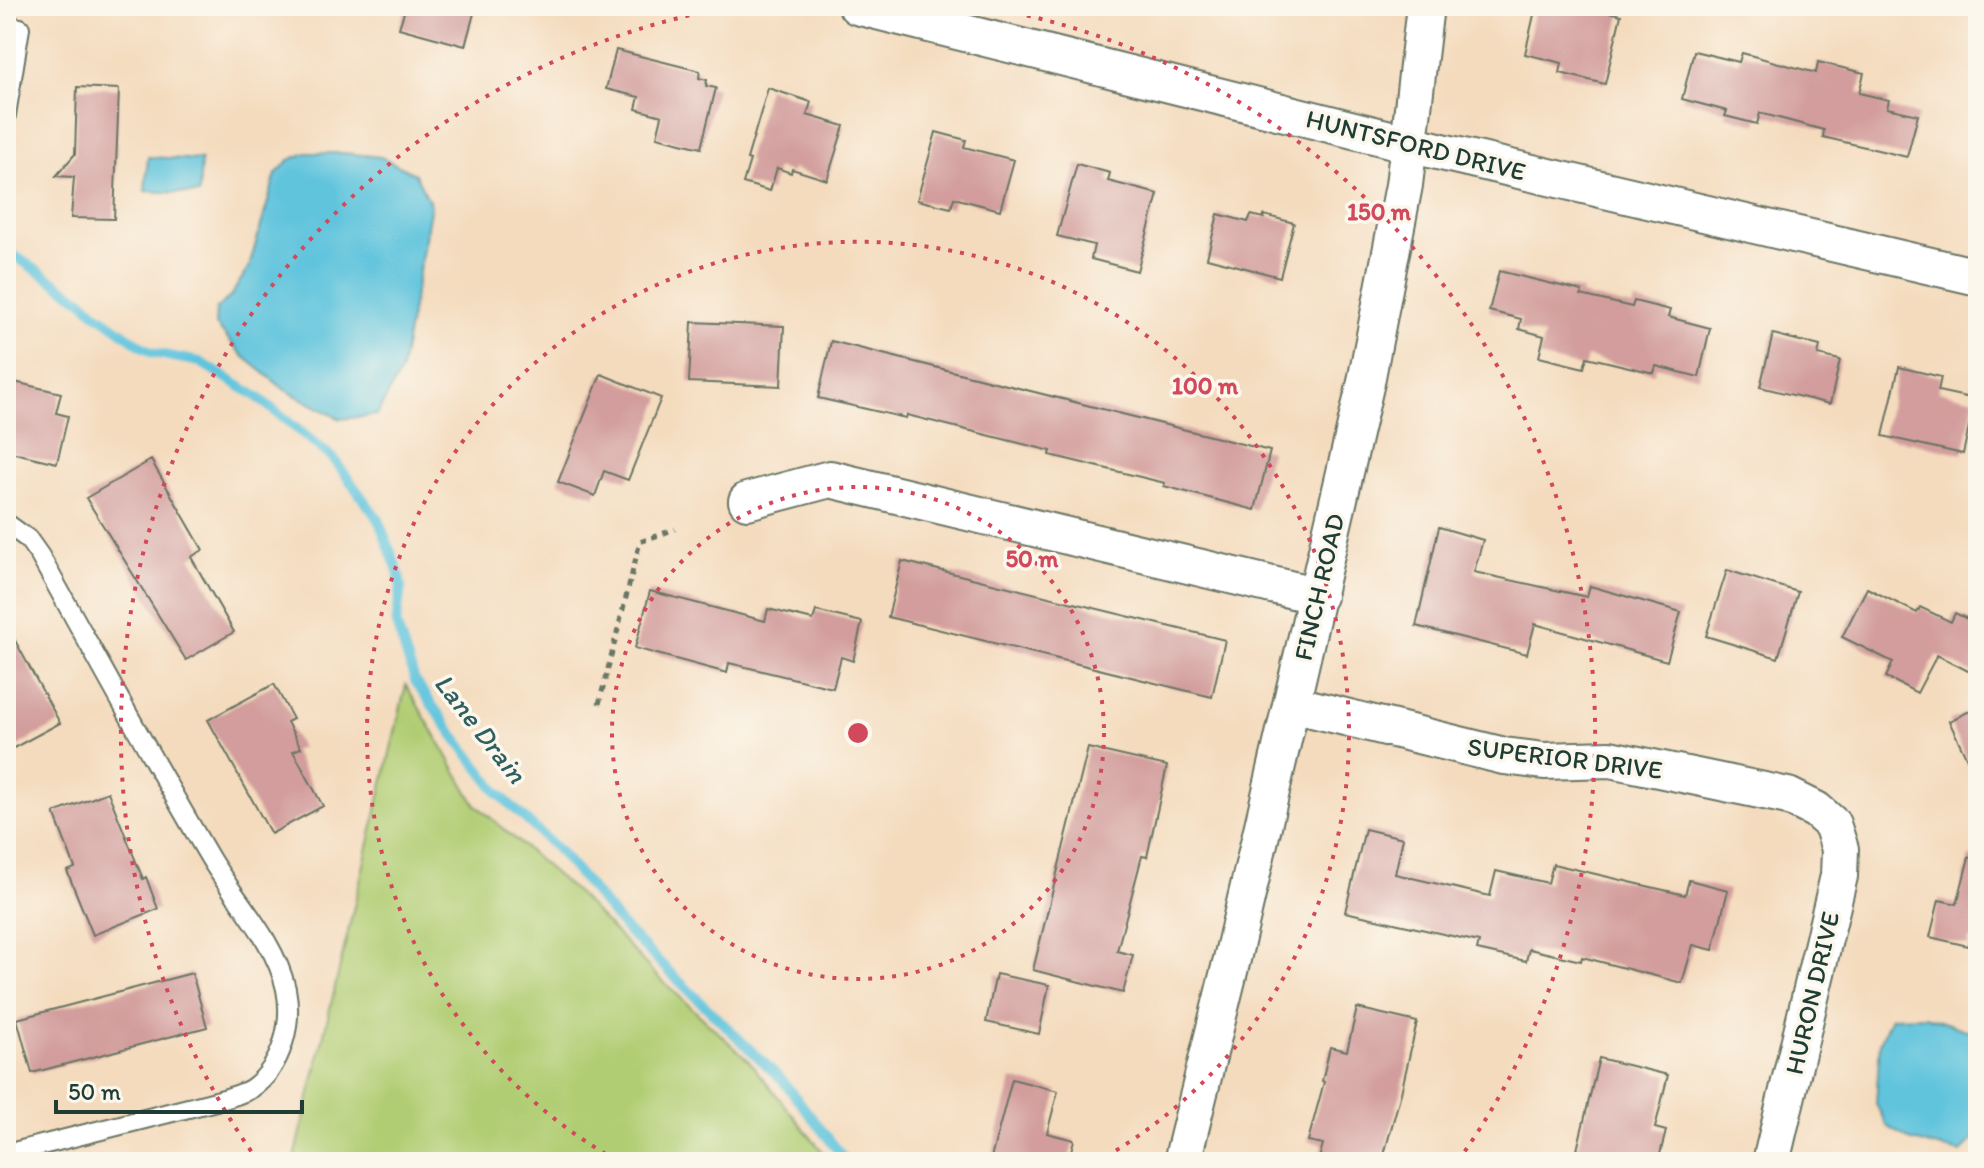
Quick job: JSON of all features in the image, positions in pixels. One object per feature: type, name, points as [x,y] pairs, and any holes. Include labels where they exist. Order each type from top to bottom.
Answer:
[{"type":"street","name":"FINCH ROAD","points":[[1182,1162],[1318,596],[1366,382],[1404,185],[1425,6]]},
{"type":"street","name":"HUNTSFORD DRIVE","points":[[862,7],[1408,144],[1978,275]]},
{"type":"street","points":[[747,501],[830,479],[1318,596]]},
{"type":"street","name":"SUPERIOR DRIVE","points":[[1292,704],[1504,756],[1544,761],[1610,759],[1644,764],[1788,796],[1816,810],[1832,824]]},
{"type":"street","name":"HURON DRIVE","points":[[1771,1162],[1839,876],[1840,849],[1832,824]]},
{"type":"lane","points":[[6,26],[20,28],[6,115]]},
{"type":"lane","points":[[6,523],[28,539],[40,556],[212,860],[262,935],[276,961],[285,988],[288,1013],[279,1054],[269,1072],[251,1089],[224,1099],[6,1154]]},
{"type":"path","points":[[599,704],[640,542],[675,529]]},
{"type":"green space","points":[[406,685],[475,804],[579,895],[656,975],[748,1060],[831,1162],[294,1162]]},
{"type":"water","points":[[306,153],[381,157],[415,174],[431,205],[401,370],[377,415],[340,419],[285,390],[243,356],[215,324],[216,309],[230,297],[249,267],[276,174],[289,160]]},
{"type":"water","points":[[148,157],[201,160],[199,194],[145,191]]},
{"type":"water","points":[[1925,1016],[1978,1034],[1978,1135],[1961,1152],[1912,1141],[1887,1126],[1876,1104],[1880,1042],[1891,1017]]},
{"type":"building","points":[[406,6],[476,6],[465,46],[399,28]]},
{"type":"building","points":[[1536,6],[1583,6],[1621,15],[1605,84],[1560,73],[1562,63],[1525,54]]},
{"type":"building","points":[[616,50],[700,71],[699,78],[707,80],[706,86],[716,88],[701,148],[657,137],[662,116],[636,109],[639,97],[606,89]]},
{"type":"building","points":[[1694,51],[1739,62],[1742,53],[1816,73],[1818,62],[1864,73],[1859,93],[1889,100],[1887,108],[1918,115],[1907,157],[1823,137],[1824,130],[1760,113],[1757,124],[1725,116],[1727,111],[1682,99]]},
{"type":"building","points":[[77,87],[119,89],[114,219],[71,218],[74,177],[56,176],[75,154]]},
{"type":"building","points":[[768,88],[811,102],[807,115],[844,126],[827,180],[792,169],[791,173],[777,168],[770,191],[743,183]]},
{"type":"building","points":[[936,132],[966,140],[964,147],[1014,160],[1000,210],[954,198],[951,208],[917,200]]},
{"type":"building","points":[[1077,164],[1110,173],[1108,181],[1158,194],[1137,271],[1091,259],[1094,245],[1057,236]]},
{"type":"building","points":[[1218,214],[1248,222],[1251,215],[1264,218],[1264,215],[1294,223],[1280,277],[1207,258]]},
{"type":"building","points":[[1499,271],[1632,307],[1634,301],[1670,310],[1668,317],[1710,328],[1699,377],[1656,366],[1654,373],[1587,357],[1584,368],[1539,357],[1544,336],[1519,329],[1521,319],[1489,311]]},
{"type":"building","points":[[692,322],[784,326],[781,386],[689,382]]},
{"type":"building","points":[[1773,334],[1820,346],[1818,355],[1840,360],[1830,404],[1760,387]]},
{"type":"building","points":[[831,341],[1270,451],[1255,510],[1164,486],[1165,483],[1050,455],[1051,451],[907,415],[906,418],[818,398]]},
{"type":"building","points":[[1899,367],[1941,377],[1938,391],[1975,399],[1963,454],[1883,436]]},
{"type":"building","points":[[601,374],[661,398],[628,480],[604,471],[595,496],[558,482]]},
{"type":"building","points":[[6,380],[61,393],[56,413],[68,416],[57,463],[6,451]]},
{"type":"building","points":[[151,460],[203,550],[191,557],[234,632],[186,660],[86,498]]},
{"type":"building","points":[[1439,527],[1483,540],[1474,572],[1587,597],[1590,586],[1681,612],[1667,661],[1535,624],[1527,654],[1416,626]]},
{"type":"building","points":[[902,561],[1225,640],[1212,697],[888,617]]},
{"type":"building","points":[[1727,570],[1798,592],[1778,658],[1706,636]]},
{"type":"building","points":[[1867,588],[1917,613],[1920,607],[1951,622],[1955,613],[1978,624],[1978,676],[1937,655],[1917,693],[1886,677],[1893,662],[1842,637]]},
{"type":"building","points":[[650,591],[765,621],[768,609],[813,620],[816,611],[862,622],[853,661],[841,657],[833,688],[729,663],[727,673],[635,648]]},
{"type":"building","points":[[6,624],[60,723],[6,752]]},
{"type":"building","points":[[274,684],[293,719],[287,722],[301,748],[293,751],[323,806],[271,834],[208,720]]},
{"type":"building","points":[[1978,707],[1978,782],[1949,721]]},
{"type":"building","points":[[1088,748],[1167,766],[1147,857],[1142,856],[1117,951],[1133,955],[1123,993],[1033,970]]},
{"type":"building","points":[[108,792],[158,909],[93,935],[67,871],[75,868],[54,813]]},
{"type":"building","points":[[1365,829],[1403,838],[1395,874],[1490,896],[1496,871],[1548,883],[1553,864],[1685,895],[1689,880],[1728,890],[1713,950],[1693,945],[1682,983],[1582,957],[1581,961],[1529,949],[1526,961],[1477,950],[1479,942],[1345,912]]},
{"type":"building","points":[[1969,857],[1978,858],[1978,941],[1969,939],[1968,946],[1930,937],[1939,900],[1957,904]]},
{"type":"building","points":[[192,973],[207,1027],[32,1073],[17,1019]]},
{"type":"building","points":[[996,974],[1049,985],[1039,1034],[986,1022]]},
{"type":"building","points":[[1357,1008],[1417,1022],[1401,1093],[1382,1162],[1318,1162],[1323,1144],[1308,1141],[1330,1047],[1347,1051]]},
{"type":"building","points":[[1599,1058],[1668,1075],[1655,1128],[1666,1131],[1658,1162],[1626,1162],[1577,1150]]},
{"type":"building","points":[[1012,1079],[1058,1091],[1047,1133],[1074,1140],[1068,1162],[990,1162]]},
{"type":"waterway","name":"Lane Drain","points":[[6,250],[83,301],[153,353],[200,362],[256,396],[333,458],[378,519],[398,571],[401,587],[396,624],[415,681],[453,734],[498,793],[560,852],[626,930],[783,1081],[847,1162]]}]
